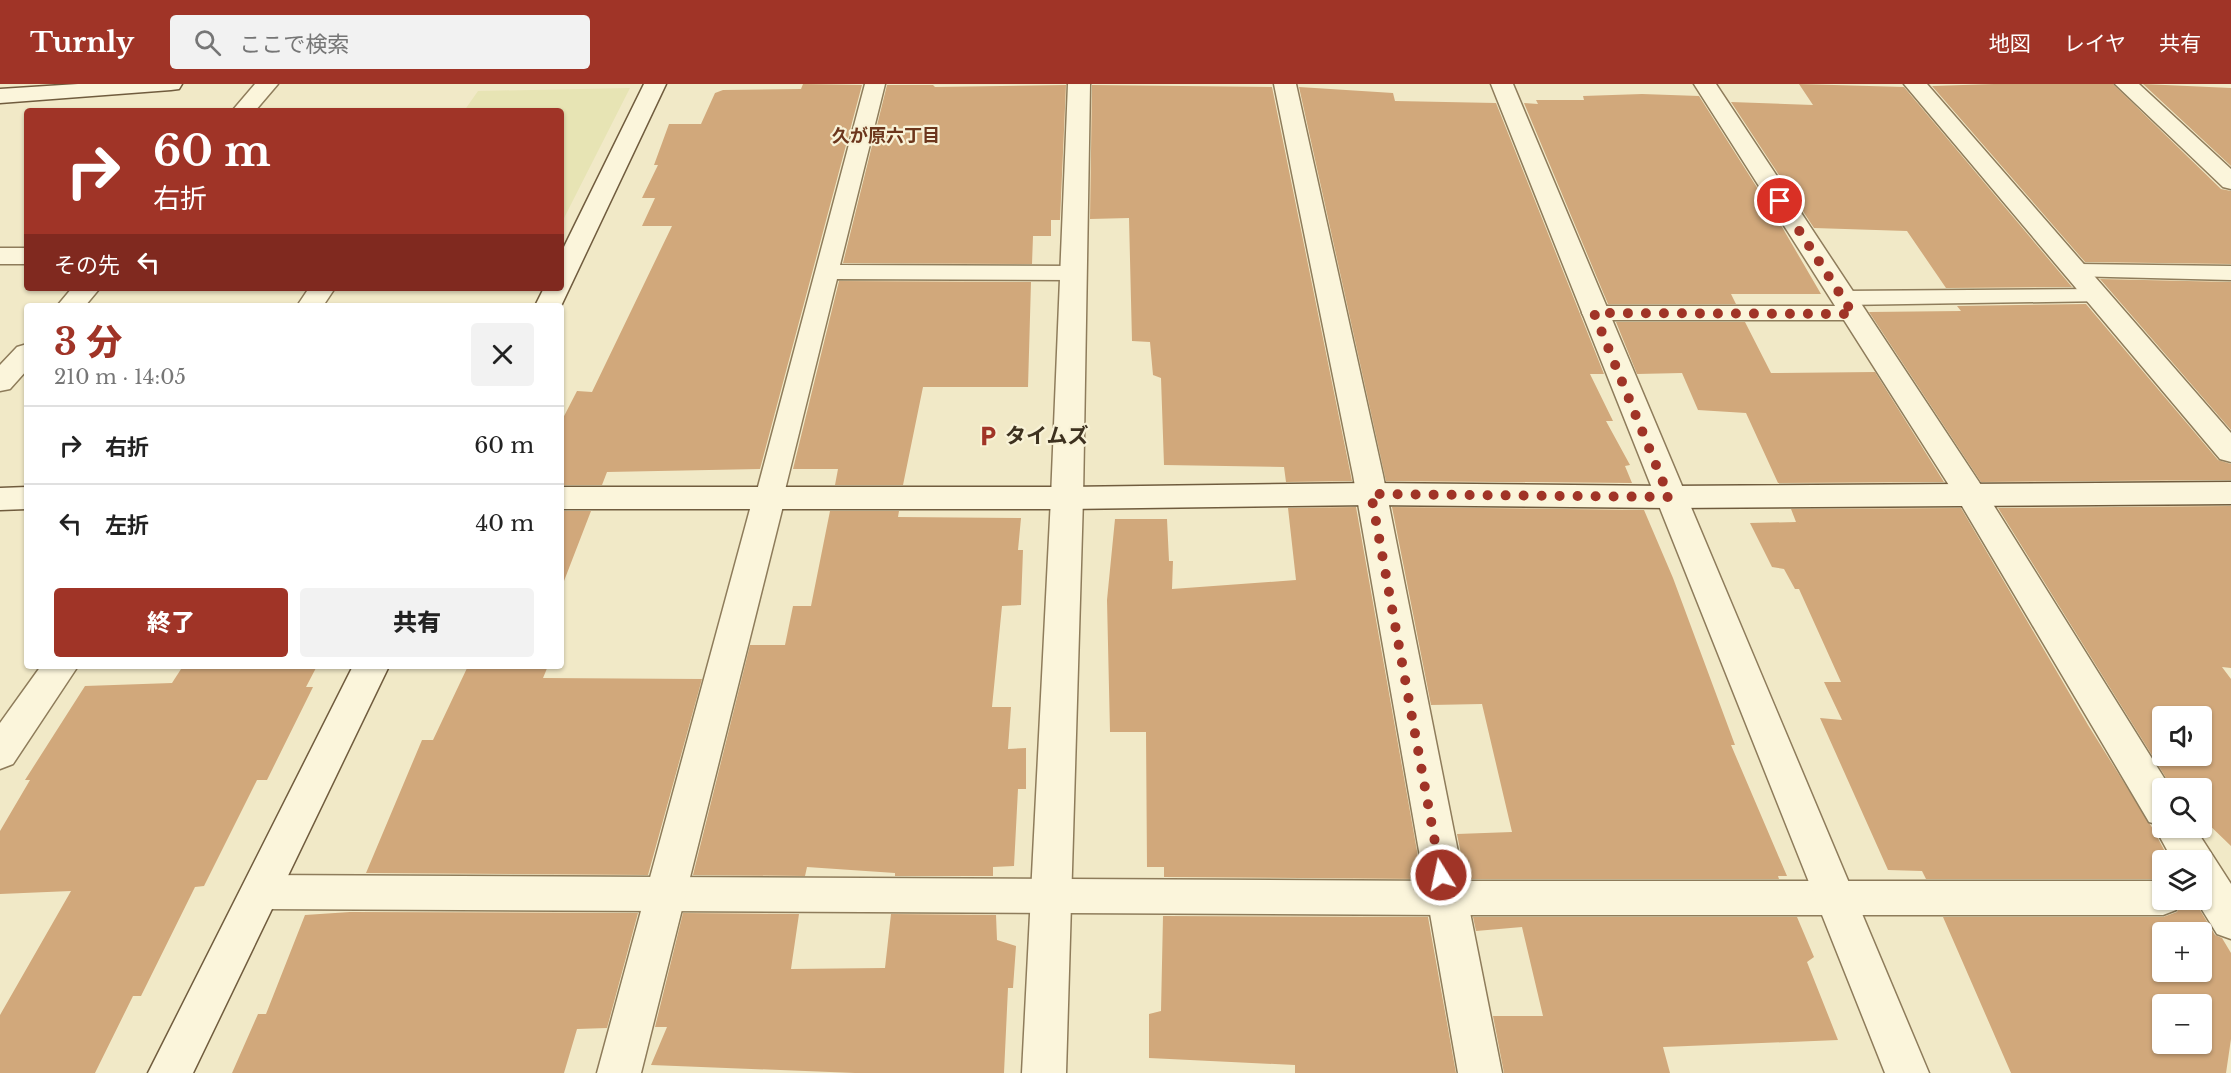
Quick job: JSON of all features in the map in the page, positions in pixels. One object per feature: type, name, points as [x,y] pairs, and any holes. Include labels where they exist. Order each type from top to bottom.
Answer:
[{"type":"street","points":[[0,96],[171,84]]},
{"type":"street","points":[[246,108],[267,84]]},
{"type":"street","points":[[564,273],[655,84]]},
{"type":"street","points":[[1044,1073],[1067,498],[1079,84]]},
{"type":"street","points":[[1285,84],[1371,494],[1480,1073]]},
{"type":"street","points":[[1502,84],[1906,1073]]},
{"type":"street","points":[[1705,84],[1970,494],[2152,792]]},
{"type":"street","points":[[1915,84],[2231,452]]},
{"type":"street","points":[[2126,84],[2231,182]]},
{"type":"street","points":[[0,256],[24,256]]},
{"type":"street","points":[[73,303],[84,291]]},
{"type":"street","points":[[0,382],[24,356]]},
{"type":"street","points":[[564,498],[1067,498],[1371,494],[1669,497],[2231,493]]},
{"type":"street","points":[[0,499],[24,498]]},
{"type":"street","points":[[619,1073],[769,498]]},
{"type":"street","points":[[0,753],[58,669]]},
{"type":"street","points":[[170,1073],[370,669]]},
{"type":"lane","points":[[769,498],[875,84]]},
{"type":"lane","points":[[826,272],[1074,273]]},
{"type":"lane","points":[[2078,272],[2231,273]]},
{"type":"lane","points":[[1594,313],[2098,296]]},
{"type":"lane","points":[[259,892],[666,895],[1051,894],[1446,898],[2152,898]]},
{"type":"shaded area","points":[[630,88],[564,218],[564,108],[466,108],[478,91]]},
{"type":"building","points":[[803,84],[862,85],[760,469],[607,472],[602,485],[564,485],[564,416],[577,391],[592,392],[672,226],[642,226],[655,198],[642,198],[658,165],[654,165],[669,124],[701,124],[715,93],[723,90],[801,89]]},
{"type":"building","points":[[1799,84],[1904,87],[2072,287],[1946,288],[1907,231],[1814,228],[1731,102],[1813,105]]},
{"type":"building","points":[[2113,84],[2221,189],[2231,191],[2231,264],[2085,262],[1932,86]]},
{"type":"building","points":[[2143,84],[2231,88],[2231,166]]},
{"type":"building","points":[[887,85],[933,85],[935,87],[1066,85],[1060,220],[1051,220],[1051,236],[1033,236],[1032,264],[843,263]]},
{"type":"building","points":[[1092,85],[1272,87],[1352,481],[1286,482],[1284,467],[1164,465],[1161,378],[1153,375],[1150,342],[1132,341],[1129,218],[1090,219]]},
{"type":"building","points":[[1299,87],[1393,93],[1395,101],[1496,103],[1604,374],[1590,374],[1613,421],[1606,421],[1630,465],[1625,466],[1632,483],[1386,481]]},
{"type":"building","points":[[1642,94],[1699,96],[1782,227],[1821,294],[1731,294],[1736,304],[1608,304],[1524,103],[1538,104],[1536,100],[1584,100],[1583,96]]},
{"type":"building","points":[[2100,279],[2231,282],[2231,430]]},
{"type":"building","points":[[839,281],[1031,282],[1028,387],[923,387],[903,485],[835,485],[838,469],[793,469]]},
{"type":"building","points":[[2086,304],[2218,460],[2231,464],[2231,480],[1981,482],[1869,312],[1961,311],[1957,306]]},
{"type":"building","points":[[1616,322],[1745,322],[1771,373],[1875,372],[1944,482],[1778,483],[1746,413],[1698,410],[1682,373],[1637,374]]},
{"type":"building","points":[[2231,506],[2231,668],[2222,667],[2231,679],[2231,846],[2212,828],[2212,778],[2166,778],[2159,766],[2212,766],[2212,706],[2152,706],[2152,755],[1998,508]]},
{"type":"building","points":[[1356,507],[1422,879],[1164,877],[1164,867],[1147,867],[1146,732],[1110,732],[1107,600],[1115,519],[1167,519],[1169,561],[1173,561],[1172,589],[1296,580],[1288,508]]},
{"type":"building","points":[[1392,507],[1644,510],[1673,578],[1735,745],[1731,745],[1787,876],[1778,876],[1779,879],[1466,879],[1457,834],[1512,832],[1482,704],[1431,705]]},
{"type":"building","points":[[1961,508],[2088,725],[2152,827],[2152,838],[2158,838],[2164,850],[2152,850],[2152,879],[1926,879],[1922,871],[1888,870],[1820,718],[1842,720],[1824,682],[1841,682],[1799,589],[1795,589],[1784,569],[1772,567],[1750,523],[1796,522],[1791,509]]},
{"type":"building","points":[[564,511],[591,511],[564,581]]},
{"type":"building","points":[[830,511],[899,511],[898,517],[1021,518],[1018,550],[1023,550],[1021,605],[1002,606],[992,707],[1011,707],[1008,749],[1026,748],[1026,789],[1018,789],[1014,866],[993,867],[993,876],[895,876],[895,873],[807,867],[805,876],[693,875],[750,645],[785,645],[793,606],[811,606]]},
{"type":"building","points":[[181,669],[315,669],[306,687],[313,687],[267,780],[257,780],[204,886],[195,887],[141,996],[133,996],[95,1073],[0,1073],[0,1015],[71,891],[0,894],[0,831],[30,780],[25,780],[85,686],[172,683]]},
{"type":"building","points":[[467,669],[547,669],[543,678],[702,679],[648,875],[366,873],[422,740],[433,740]]},
{"type":"building","points":[[2178,910],[2200,910],[2207,922],[2152,922],[2152,982],[2212,982],[2212,930],[2215,935],[2222,938],[2231,953],[2231,1039],[2226,1073],[2011,1073],[1943,917],[2163,917]]},
{"type":"building","points":[[350,912],[638,913],[607,1028],[577,1029],[564,1073],[232,1073],[258,1014],[266,1014],[305,915]]},
{"type":"building","points":[[683,913],[799,914],[791,969],[885,968],[891,914],[996,915],[997,940],[1016,946],[1013,988],[1008,988],[1004,1073],[855,1073],[651,1065],[667,1027],[655,1027]]},
{"type":"building","points":[[1163,916],[1428,917],[1456,1073],[1295,1073],[1295,1065],[1149,1058],[1149,1014],[1161,1011]]},
{"type":"building","points":[[1473,917],[1797,917],[1814,957],[1807,962],[1838,1040],[1663,1047],[1670,1073],[1504,1073],[1493,1016],[1543,1016],[1522,927],[1476,931]]},
{"type":"place","name":"タイムズ","points":[[988,436]]},
{"type":"district","name":"久が原六丁目","points":[[886,136]]},
{"type":"route","points":[[1441,875],[1371,494],[1669,497],[1594,313],[1853,314],[1780,201]]}]
